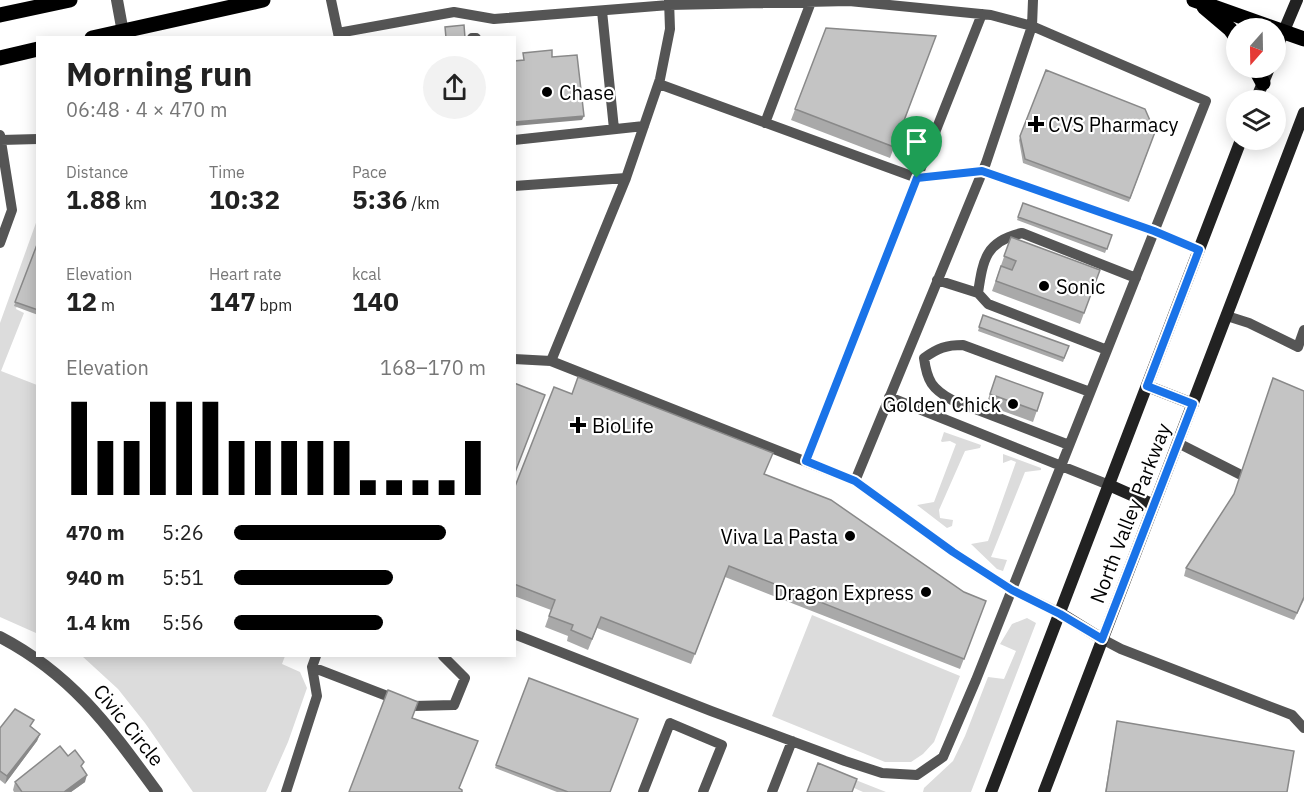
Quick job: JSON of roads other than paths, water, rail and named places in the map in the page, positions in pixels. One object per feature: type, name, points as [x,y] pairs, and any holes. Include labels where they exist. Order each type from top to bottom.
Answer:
[{"type":"main road","points":[[0,15],[70,0]]},
{"type":"main road","points":[[108,36],[263,0]]},
{"type":"main road","points":[[1286,24],[1297,0]]},
{"type":"main road","points":[[1196,1],[1245,18]]},
{"type":"main road","points":[[1196,1],[1226,26]]},
{"type":"main road","points":[[1286,32],[1304,39]]},
{"type":"main road","points":[[0,58],[36,50]]},
{"type":"main road","points":[[1260,78],[1263,83]]},
{"type":"main road","points":[[1260,90],[1265,78]]},
{"type":"main road","name":"North Valley Parkway","points":[[1044,792],[1304,113]]},
{"type":"main road","name":"North Valley Parkway","points":[[991,792],[1237,150]]},
{"type":"main road","points":[[1147,386],[1193,404]]},
{"type":"main road","points":[[1109,485],[1154,505]]},
{"type":"main road","points":[[1060,614],[1102,639]]},
{"type":"street","points":[[117,0],[123,34]]},
{"type":"street","name":"Civic Circle","points":[[0,638],[36,656]]},
{"type":"street","name":"Civic Circle","points":[[42,659],[106,723],[157,792]]},
{"type":"lane","points":[[331,0],[339,35],[454,12],[495,20],[669,3],[849,1],[982,14],[1032,26],[1206,101],[1012,590],[943,757],[916,775],[882,773],[792,741],[516,635]]},
{"type":"lane","points":[[855,481],[982,171],[1032,26],[1033,0]]},
{"type":"lane","points":[[765,123],[811,2]]},
{"type":"lane","points":[[551,361],[626,178],[659,84],[670,29],[669,3]]},
{"type":"lane","points":[[602,11],[614,129]]},
{"type":"lane","points":[[806,461],[982,14]]},
{"type":"lane","points":[[659,84],[917,178],[982,171],[1154,231],[1199,250]]},
{"type":"lane","points":[[516,140],[644,126]]},
{"type":"lane","points":[[0,243],[12,210],[0,137],[36,139]]},
{"type":"lane","points":[[516,186],[626,178]]},
{"type":"lane","points":[[978,293],[981,273],[991,248],[1005,237],[1022,233],[1136,278]]},
{"type":"lane","points":[[937,280],[978,293],[988,304],[1107,350]]},
{"type":"lane","points":[[1227,316],[1249,322],[1298,347],[1304,330]]},
{"type":"lane","points":[[924,358],[936,349],[948,345],[963,345],[1090,392]]},
{"type":"lane","points":[[908,353],[924,358]]},
{"type":"lane","points":[[924,358],[926,375],[937,391],[952,400],[1069,445]]},
{"type":"lane","points":[[516,359],[551,361],[855,481],[953,552],[1012,590],[1060,614]]},
{"type":"lane","points":[[889,397],[1109,485]]},
{"type":"lane","points":[[1178,443],[1256,482]]},
{"type":"lane","points":[[1102,639],[1132,653],[1304,718]]},
{"type":"lane","points":[[286,792],[317,696],[312,667],[316,657]]},
{"type":"lane","points":[[312,667],[413,706],[454,705],[465,678],[444,657]]},
{"type":"lane","points":[[1292,715],[1304,728]]},
{"type":"lane","points":[[643,792],[670,723],[723,745],[703,792]]},
{"type":"lane","points":[[772,792],[792,741]]},
{"type":"place","name":"Chase","points":[[547,92]]},
{"type":"place","name":"CVS Pharmacy","points":[[1036,124]]},
{"type":"place","name":"Sonic","points":[[1044,286]]},
{"type":"place","name":"Golden Chick","points":[[1013,404]]},
{"type":"place","name":"BioLife","points":[[578,425]]},
{"type":"place","name":"Viva La Pasta","points":[[850,536]]},
{"type":"place","name":"Dragon Express","points":[[926,592]]}]
